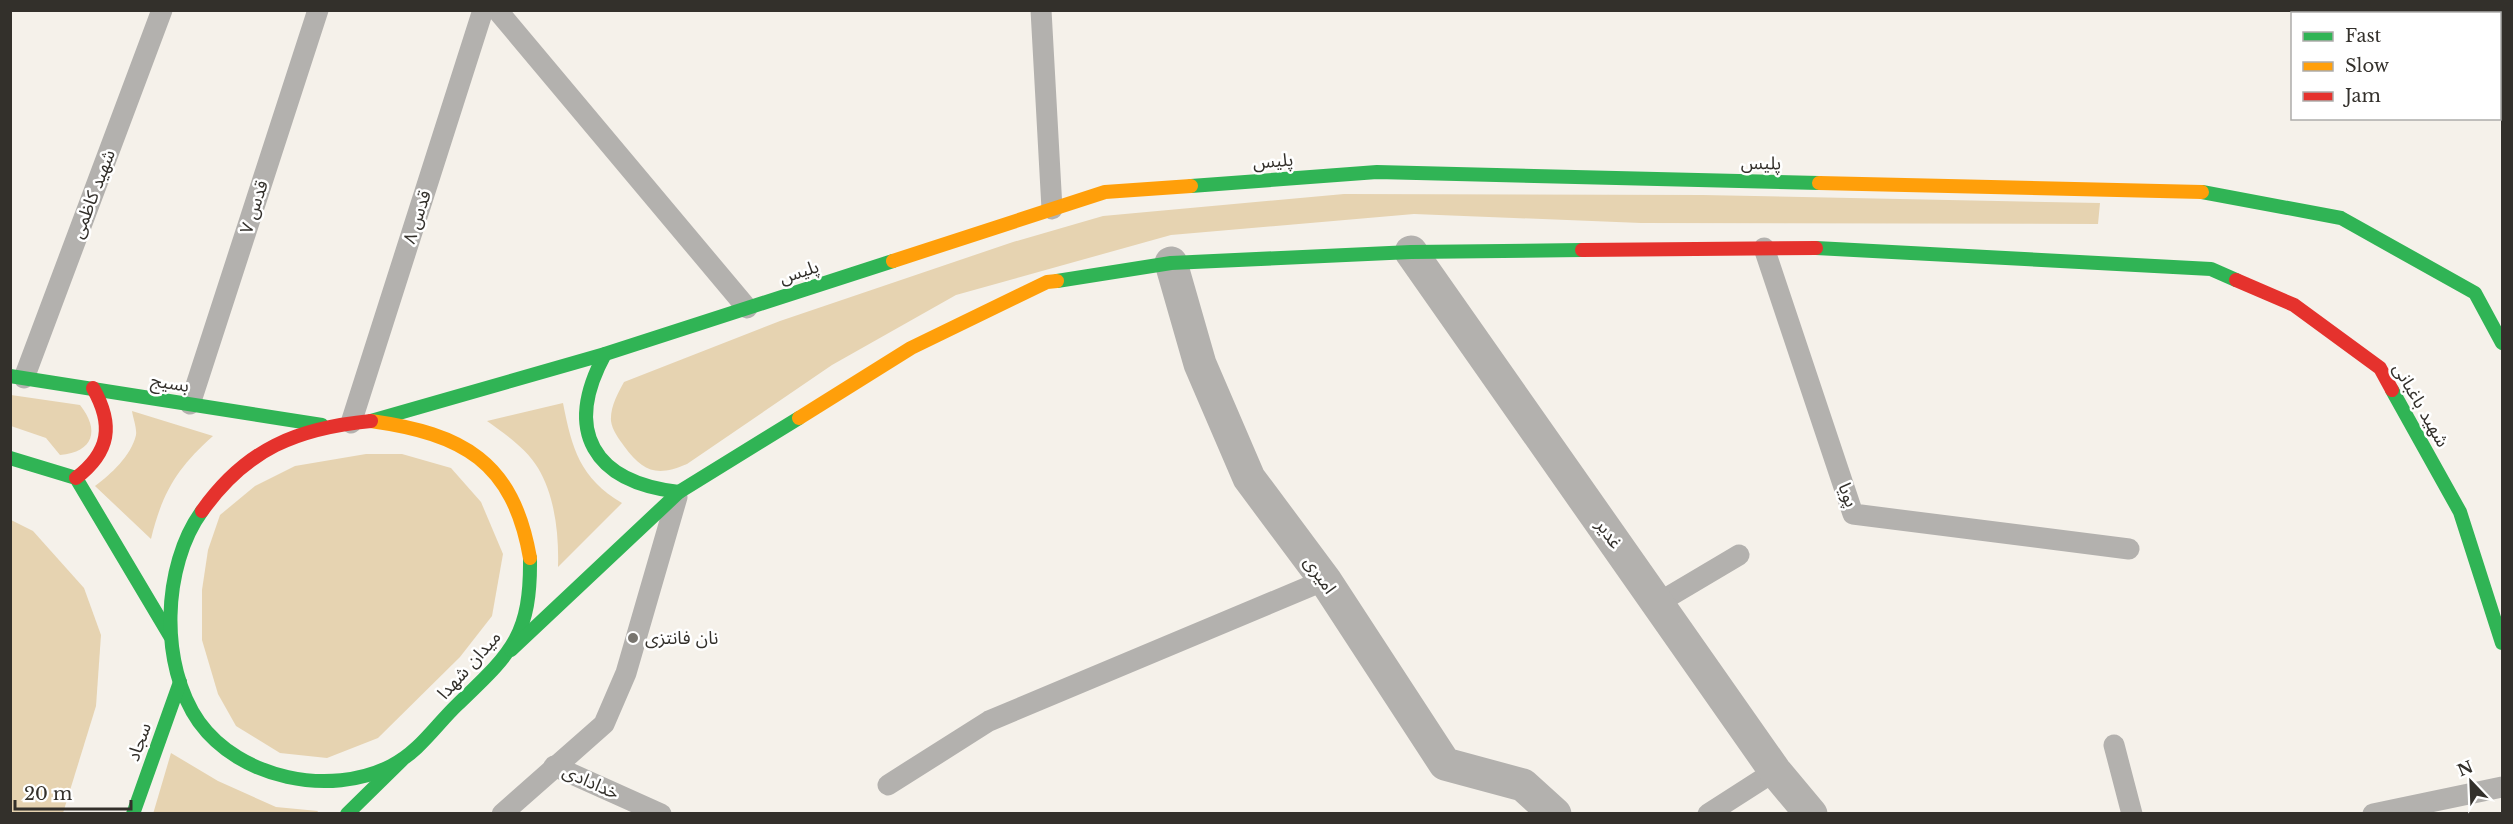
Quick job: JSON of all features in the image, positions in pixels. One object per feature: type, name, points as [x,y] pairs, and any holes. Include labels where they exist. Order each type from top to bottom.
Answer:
[{"type":"main road","name":"پلیس","points":[[361,422],[605,354],[1106,192],[1377,172],[2213,192],[2341,218],[2475,293],[2502,343]]},
{"type":"main road","name":"شهید باغبانی","points":[[1764,248],[1800,247],[2211,269],[2294,304],[2380,368],[2460,512],[2502,643]]},
{"type":"main road","points":[[511,650],[679,492],[911,348],[1047,282],[1171,263],[1411,252],[1764,248]]},
{"type":"main road","points":[[605,354],[593,371],[586,390],[584,410],[586,429],[594,449],[605,465],[630,483],[659,492],[679,492]]},
{"type":"main road","name":"بسیج","points":[[17,377],[324,426]]},
{"type":"main road","points":[[76,478],[96,462],[107,438],[106,412],[93,388]]},
{"type":"main road","name":"میدان شهدا","points":[[361,422],[418,428],[451,440],[480,459],[504,484],[525,526],[531,549],[533,584],[526,618],[511,650],[403,760],[369,774],[332,781],[295,779],[259,768],[228,750],[200,724],[180,682],[170,636],[171,588],[184,543],[207,502],[240,468],[279,442],[324,426],[361,422]]},
{"type":"main road","points":[[10,458],[76,478],[170,636]]},
{"type":"main road","name":"سجاد","points":[[133,813],[180,682]]},
{"type":"main road","points":[[347,813],[403,760]]},
{"type":"street","name":"غدیر","points":[[1411,252],[1775,771],[1811,813]]},
{"type":"street","name":"امیری","points":[[1171,263],[1200,364],[1249,478],[1325,580],[1445,764],[1523,785],[1555,813]]},
{"type":"lane","name":"شهید کاظمی","points":[[17,377],[162,10]]},
{"type":"lane","name":"قدس ۷","points":[[190,404],[318,10]]},
{"type":"lane","name":"قدس ۸","points":[[361,422],[483,10]]},
{"type":"lane","points":[[497,10],[747,308]]},
{"type":"lane","points":[[1041,10],[1052,209]]},
{"type":"lane","name":"پویا","points":[[1764,248],[1853,514],[2129,549]]},
{"type":"lane","points":[[513,809],[554,766],[604,724],[626,674],[679,492]]},
{"type":"lane","points":[[1658,603],[1739,555]]},
{"type":"lane","points":[[888,785],[990,721],[1325,580]]},
{"type":"lane","points":[[2114,745],[2132,813]]},
{"type":"lane","name":"خدادادی","points":[[554,766],[661,813]]},
{"type":"lane","points":[[1708,813],[1775,771]]},
{"type":"lane","points":[[2373,813],[2502,787]]},
{"type":"shaded area","points":[[1344,194],[1703,195],[2100,203],[2098,224],[1641,223],[1414,214],[1171,235],[956,295],[832,365],[687,464],[676,468],[659,471],[644,467],[624,446],[612,424],[613,405],[624,382],[780,321],[1013,242],[1103,216]]},
{"type":"shaded area","points":[[11,395],[80,405],[90,423],[90,438],[87,444],[71,453],[60,455],[46,438],[11,426]]},
{"type":"shaded area","points":[[563,403],[570,435],[587,473],[622,503],[558,567],[555,516],[544,479],[528,454],[487,421]]},
{"type":"shaded area","points":[[132,411],[213,436],[190,459],[173,482],[160,508],[151,539],[95,486],[120,464],[130,450],[136,435]]},
{"type":"shaded area","points":[[366,454],[402,454],[451,468],[481,502],[503,554],[492,616],[460,657],[378,738],[327,758],[280,753],[236,726],[218,694],[202,640],[202,590],[208,550],[220,515],[255,486],[295,466]]},
{"type":"shaded area","points":[[11,520],[33,531],[84,588],[101,635],[96,706],[63,813],[11,813]]},
{"type":"shaded area","points":[[171,753],[218,781],[276,807],[318,811],[316,814],[153,814]]},
{"type":"traffic: fast","points":[[1191,186],[1377,172],[1819,183]]},
{"type":"traffic: fast","points":[[2202,192],[2341,218],[2475,293],[2502,343]]},
{"type":"traffic: fast","points":[[1816,248],[2211,269],[2236,280]]},
{"type":"traffic: fast","points":[[1057,281],[1171,263],[1411,252],[1582,250]]},
{"type":"traffic: fast","points":[[371,421],[605,354],[893,261]]},
{"type":"traffic: fast","points":[[605,354],[593,382],[587,407],[587,429],[594,448],[607,464],[625,477],[649,486],[679,492]]},
{"type":"traffic: fast","points":[[10,376],[322,425]]},
{"type":"traffic: fast","points":[[2392,390],[2460,512],[2502,643]]},
{"type":"traffic: fast","points":[[511,650],[679,492],[799,418]]},
{"type":"traffic: fast","points":[[10,458],[76,478],[170,636]]},
{"type":"traffic: fast","points":[[202,511],[179,559],[170,616],[177,673],[186,699],[199,722],[217,742],[238,757],[262,769],[288,777],[314,781],[341,780],[367,775],[391,766],[419,746],[491,671],[514,642],[522,626],[527,607],[530,558]]},
{"type":"traffic: fast","points":[[133,814],[180,682]]},
{"type":"traffic: fast","points":[[347,814],[402,760]]},
{"type":"traffic: slow","points":[[1819,183],[2202,192]]},
{"type":"traffic: slow","points":[[893,261],[1105,192],[1191,186]]},
{"type":"traffic: slow","points":[[799,418],[911,348],[1047,282],[1057,281]]},
{"type":"traffic: slow","points":[[371,421],[432,434],[457,444],[479,458],[496,475],[511,497],[522,525],[530,558]]},
{"type":"traffic: jam","points":[[1582,250],[1816,248]]},
{"type":"traffic: jam","points":[[2236,280],[2294,305],[2380,368],[2392,390]]},
{"type":"traffic: jam","points":[[76,478],[96,458],[105,437],[104,414],[93,388]]},
{"type":"traffic: jam","points":[[202,511],[237,472],[255,457],[275,445],[320,429],[371,421]]},
{"type":"place","name":"نان فانتزی","points":[[633,638]]}]
